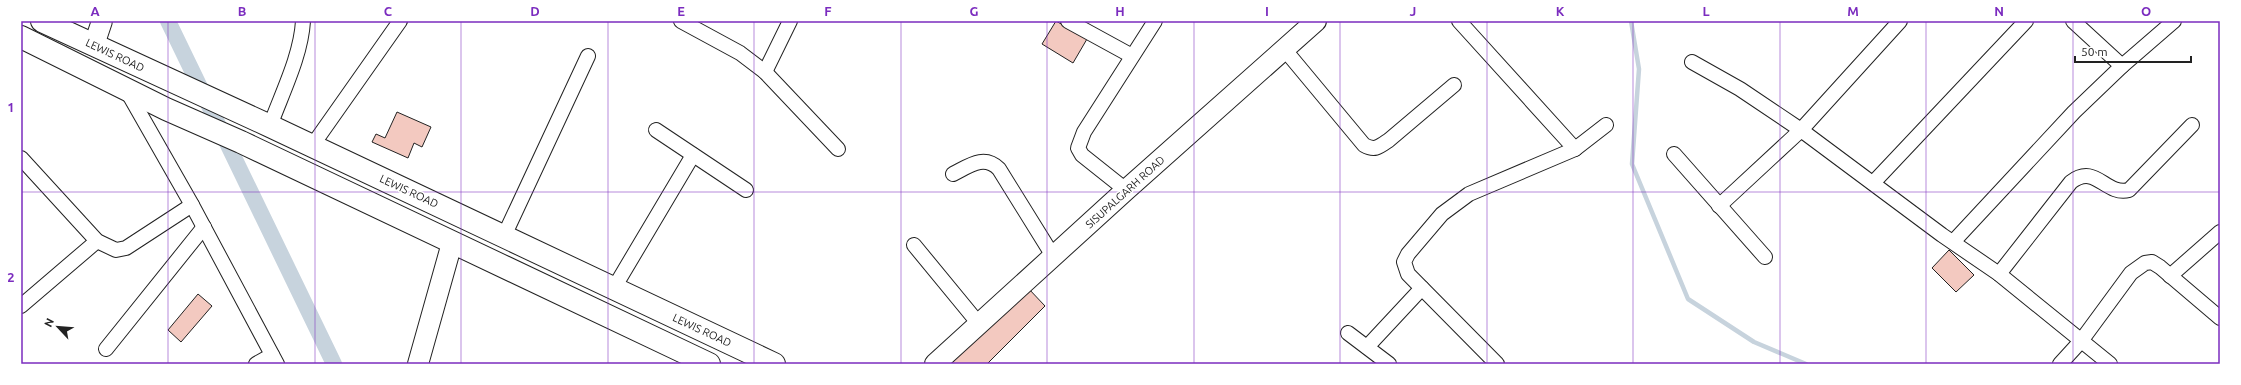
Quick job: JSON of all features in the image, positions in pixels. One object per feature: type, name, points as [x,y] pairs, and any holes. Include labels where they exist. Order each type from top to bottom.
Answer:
[{"type":"main road","name":"LEWIS ROAD","points":[[42,21],[262,122],[774,364]]},
{"type":"main road","points":[[21,37],[166,109],[241,142],[452,244],[709,364]]},
{"type":"main road","points":[[452,244],[464,217]]},
{"type":"street","points":[[94,45],[102,21]]},
{"type":"street","points":[[262,122],[298,50],[303,21]]},
{"type":"street","points":[[312,146],[400,21]]},
{"type":"street","points":[[681,21],[740,53],[765,72],[838,149]]},
{"type":"street","points":[[765,72],[790,21]]},
{"type":"street","points":[[1068,21],[1132,56]]},
{"type":"street","points":[[1126,190],[1082,154],[1078,148],[1084,132],[1155,21]]},
{"type":"street","name":"SISUPALGARH ROAD","points":[[935,364],[1126,190],[1316,21]]},
{"type":"street","points":[[1458,21],[1575,149]]},
{"type":"street","points":[[1719,206],[1801,130],[1900,21]]},
{"type":"street","points":[[1873,184],[2026,21]]},
{"type":"street","points":[[2073,21],[2122,66]]},
{"type":"street","points":[[1953,242],[2074,112],[2122,66],[2174,21]]},
{"type":"street","points":[[1285,50],[1364,145],[1370,148],[1378,148],[1389,140],[1454,85]]},
{"type":"street","points":[[504,236],[588,56]]},
{"type":"street","points":[[1692,62],[1740,89],[1801,130],[1873,184],[1999,274],[2110,364]]},
{"type":"street","points":[[126,89],[192,204],[274,359],[256,364]]},
{"type":"street","points":[[1491,362],[1408,274],[1404,262],[1408,254],[1442,214],[1469,194],[1575,149],[1606,125]]},
{"type":"street","points":[[1999,274],[2071,182],[2078,176],[2091,176],[2113,189],[2122,192],[2129,190],[2192,125]]},
{"type":"street","points":[[656,130],[746,190]]},
{"type":"street","points":[[1674,154],[1765,257]]},
{"type":"street","points":[[614,288],[693,155]]},
{"type":"street","points":[[21,158],[97,241],[116,250],[126,248],[192,204]]},
{"type":"street","points":[[953,174],[979,161],[993,163],[1000,170],[1054,256]]},
{"type":"street","points":[[106,349],[204,227]]},
{"type":"street","points":[[2170,276],[2220,232]]},
{"type":"street","points":[[21,306],[97,241]]},
{"type":"street","points":[[418,364],[452,244]]},
{"type":"street","points":[[914,245],[979,324]]},
{"type":"street","points":[[2060,364],[2081,341],[2131,273],[2145,263],[2152,262],[2220,318]]},
{"type":"street","points":[[1367,347],[1422,288]]},
{"type":"street","points":[[1348,333],[1389,364]]},
{"type":"building","points":[[1056,21],[1087,39],[1073,63],[1042,44]]},
{"type":"building","points":[[397,112],[431,127],[422,147],[414,143],[408,158],[372,142],[376,134],[385,138]]},
{"type":"building","points":[[1949,250],[1974,275],[1956,292],[1932,268]]},
{"type":"building","points":[[1028,288],[1045,306],[987,364],[942,364]]},
{"type":"building","points":[[198,294],[212,306],[181,342],[168,330]]},
{"type":"waterway","points":[[168,21],[334,364]]},
{"type":"waterway","points":[[1631,21],[1639,69],[1632,164],[1688,299],[1754,342],[1806,364]]}]
